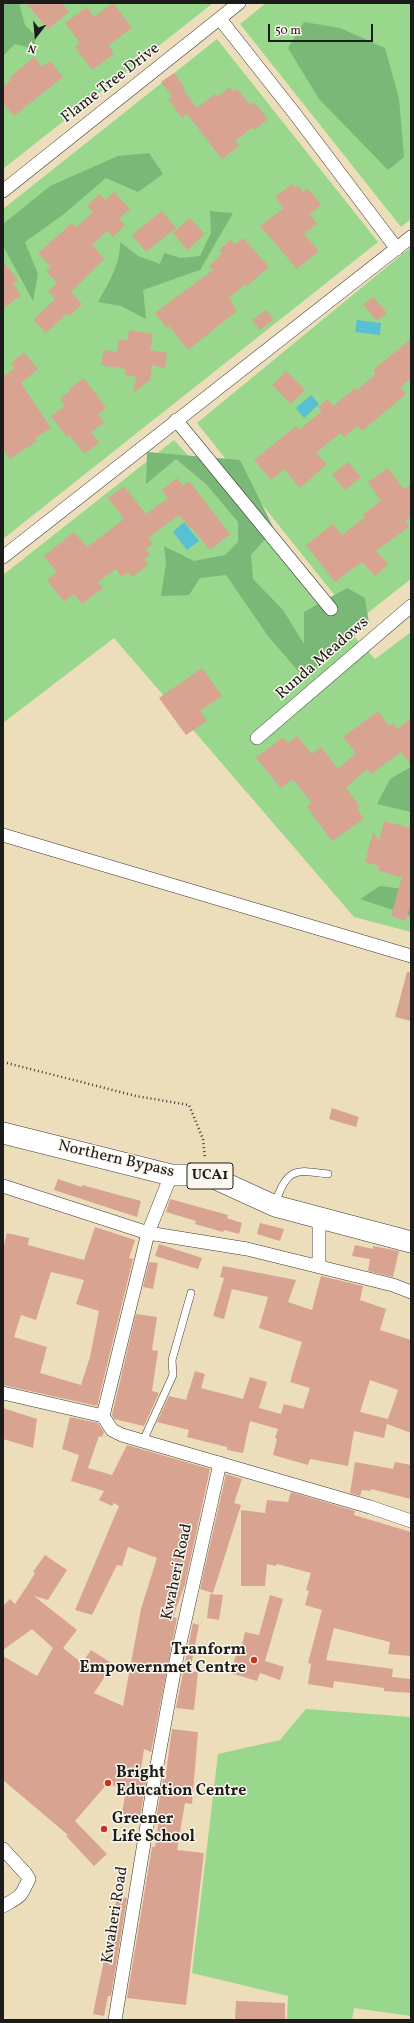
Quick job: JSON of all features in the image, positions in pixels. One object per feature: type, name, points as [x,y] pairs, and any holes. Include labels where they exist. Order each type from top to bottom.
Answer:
[{"type":"main road","name":"Northern Bypass","points":[[3,1133],[171,1175],[207,1175],[275,1206],[411,1242]]},
{"type":"street","name":"Flame Tree Drive","points":[[3,191],[220,20],[239,3]]},
{"type":"street","points":[[220,20],[295,114],[397,249]]},
{"type":"street","points":[[3,558],[176,420],[411,237]]},
{"type":"street","points":[[176,420],[331,609]]},
{"type":"street","name":"Runda Meadows","points":[[257,738],[411,606]]},
{"type":"street","points":[[3,835],[411,956]]},
{"type":"street","points":[[103,1416],[148,1233],[171,1175]]},
{"type":"street","points":[[3,1186],[148,1233],[247,1249],[393,1285],[411,1292]]},
{"type":"street","points":[[319,1218],[319,1267]]},
{"type":"street","points":[[3,1393],[103,1416],[112,1430],[143,1441],[370,1507],[411,1521]]},
{"type":"street","name":"Kwaheri Road","points":[[115,2020],[155,1776],[176,1661],[220,1463]]},
{"type":"street","points":[[3,1849],[29,1879],[25,1891],[19,1897],[3,1906]]},
{"type":"lane","points":[[275,1206],[281,1186],[289,1176],[302,1172],[328,1174]]},
{"type":"lane","points":[[143,1441],[173,1375],[172,1360],[191,1293]]},
{"type":"path","points":[[3,1062],[136,1096],[189,1105],[203,1139],[207,1175]]},
{"type":"green space","points":[[3,3],[213,3],[3,169]]},
{"type":"green space","points":[[3,3],[19,3],[25,25],[36,36],[34,49],[15,44],[3,56]]},
{"type":"green space","points":[[266,3],[411,3],[411,219],[401,227],[240,24]]},
{"type":"green space","points":[[304,22],[340,28],[385,48],[399,98],[404,157],[388,170],[319,99],[288,48]]},
{"type":"green space","points":[[217,39],[378,242],[3,539],[3,209]]},
{"type":"green space","points":[[149,153],[163,174],[138,192],[106,178],[64,214],[25,242],[38,274],[33,301],[3,246],[3,224],[50,186],[118,156]]},
{"type":"green space","points":[[210,211],[233,213],[200,270],[143,290],[146,319],[121,306],[98,302],[110,281],[116,265],[120,250],[120,242],[138,256],[160,264],[164,253],[181,258],[200,256],[211,233]]},
{"type":"green space","points":[[411,247],[411,579],[356,622],[197,423]]},
{"type":"green space","points":[[174,440],[375,659],[411,632],[411,932],[354,917],[114,638],[3,723],[3,575]]},
{"type":"green space","points":[[147,452],[240,460],[274,529],[251,555],[253,579],[283,610],[304,644],[304,612],[347,588],[365,598],[369,623],[305,679],[268,636],[226,575],[200,578],[189,595],[161,596],[166,563],[164,546],[194,561],[225,555],[238,542],[238,522],[206,484],[176,459],[146,484]]},
{"type":"green space","points":[[411,767],[411,812],[377,804],[390,779]]},
{"type":"green space","points":[[380,886],[411,890],[411,916],[360,899]]},
{"type":"green space","points":[[306,1709],[411,1717],[411,2016],[354,2008],[352,2020],[287,2020],[288,1996],[192,1973],[218,1754],[280,1740]]},
{"type":"water","points":[[357,320],[381,323],[380,335],[355,332]]},
{"type":"water","points":[[311,395],[319,404],[304,418],[296,408]]},
{"type":"water","points":[[184,522],[199,541],[187,550],[173,532]]},
{"type":"building","points":[[26,3],[62,3],[69,12],[48,29]]},
{"type":"building","points":[[113,3],[132,28],[110,44],[109,46],[114,54],[92,70],[75,47],[80,43],[65,23],[87,7],[94,17]]},
{"type":"building","points":[[34,57],[42,67],[50,61],[63,77],[14,116],[3,103],[3,86],[11,80],[9,78]]},
{"type":"building","points":[[174,73],[185,88],[183,90],[197,108],[215,94],[217,97],[230,87],[233,91],[237,89],[250,105],[254,102],[268,119],[254,130],[253,127],[235,141],[239,146],[222,159],[187,114],[182,118],[168,99],[172,96],[161,82]]},
{"type":"building","points":[[292,184],[295,188],[298,185],[303,192],[308,188],[321,205],[310,214],[317,224],[304,234],[319,251],[297,269],[260,226],[284,208],[275,197]]},
{"type":"building","points":[[114,192],[130,209],[119,219],[125,225],[113,237],[107,231],[92,245],[104,259],[71,292],[82,304],[70,316],[67,313],[46,333],[33,320],[55,299],[48,291],[57,283],[46,271],[51,267],[38,253],[72,223],[76,228],[93,212],[87,206],[99,194],[105,200]]},
{"type":"building","points":[[162,211],[176,228],[146,252],[132,235]]},
{"type":"building","points":[[190,218],[205,234],[187,250],[173,233]]},
{"type":"building","points":[[243,238],[269,267],[247,286],[245,284],[229,298],[237,311],[188,350],[169,326],[166,327],[155,313],[213,270],[209,266],[222,254],[219,250],[231,240],[235,245]]},
{"type":"building","points":[[3,261],[18,280],[13,284],[21,295],[3,309]]},
{"type":"building","points":[[373,297],[387,313],[377,321],[363,305]]},
{"type":"building","points":[[266,310],[274,320],[260,330],[252,320]]},
{"type":"building","points":[[129,330],[153,334],[150,350],[167,353],[165,368],[152,365],[150,380],[133,393],[136,377],[125,375],[126,369],[101,365],[104,350],[117,352],[119,339],[128,340]]},
{"type":"building","points":[[411,339],[411,378],[400,387],[406,394],[362,431],[358,426],[344,437],[340,433],[316,453],[327,464],[300,488],[284,469],[271,480],[254,460],[296,426],[299,430],[322,411],[318,407],[328,399],[333,406],[355,388],[357,390],[376,374],[373,370]]},
{"type":"building","points":[[24,352],[38,369],[21,383],[51,428],[35,438],[37,441],[10,459],[3,449],[3,376],[15,368],[11,363]]},
{"type":"building","points":[[286,371],[305,390],[291,404],[272,385]]},
{"type":"building","points":[[84,378],[106,408],[98,414],[104,423],[91,432],[99,443],[84,454],[70,435],[67,437],[51,416],[65,406],[60,399],[70,391],[69,389]]},
{"type":"building","points":[[348,462],[361,477],[345,490],[332,475]]},
{"type":"building","points":[[388,468],[404,489],[411,485],[411,517],[405,521],[409,527],[376,551],[388,564],[375,576],[362,562],[335,582],[306,545],[333,524],[342,535],[365,517],[363,514],[381,501],[368,482]]},
{"type":"building","points":[[177,478],[183,486],[189,481],[230,534],[210,550],[179,515],[148,538],[153,544],[146,549],[150,555],[144,559],[148,565],[132,577],[128,572],[121,577],[116,569],[98,582],[103,588],[82,604],[74,594],[64,602],[47,580],[57,572],[44,556],[74,532],[87,547],[124,519],[108,498],[124,486],[146,514],[168,498],[162,490]]},
{"type":"building","points":[[202,668],[222,696],[200,711],[207,721],[186,735],[159,698]]},
{"type":"building","points":[[378,711],[389,726],[393,723],[397,729],[411,718],[411,765],[401,752],[371,774],[367,769],[346,788],[360,807],[357,809],[364,819],[332,841],[307,807],[312,803],[293,779],[281,788],[256,758],[283,737],[288,743],[297,736],[312,754],[321,747],[338,769],[356,753],[343,737]]},
{"type":"building","points":[[384,821],[411,828],[411,902],[406,921],[391,916],[402,877],[378,871],[379,866],[365,862],[373,832],[379,840]]},
{"type":"building","points":[[407,972],[411,972],[411,1021],[395,1017]]},
{"type":"building","points":[[332,1108],[359,1117],[356,1127],[329,1119]]},
{"type":"building","points":[[58,1179],[82,1187],[82,1185],[141,1201],[137,1217],[54,1190]]},
{"type":"building","points":[[170,1199],[228,1215],[227,1218],[242,1223],[239,1234],[224,1230],[223,1232],[195,1224],[196,1221],[166,1212]]},
{"type":"building","points":[[260,1223],[284,1229],[280,1241],[257,1234]]},
{"type":"building","points":[[95,1227],[135,1240],[129,1258],[133,1259],[97,1406],[3,1385],[3,1249],[7,1233],[29,1238],[28,1245],[84,1260]],"holes":[[[51,1272],[84,1280],[76,1304],[99,1311],[90,1357],[81,1385],[40,1373],[47,1347],[14,1337],[21,1315],[36,1320]]]},
{"type":"building","points":[[159,1244],[202,1258],[198,1269],[155,1256]]},
{"type":"building","points":[[355,1245],[373,1249],[373,1246],[399,1251],[393,1277],[368,1271],[370,1259],[352,1256]]},
{"type":"building","points":[[149,1262],[158,1263],[153,1289],[143,1287]]},
{"type":"building","points":[[223,1266],[296,1280],[288,1302],[312,1310],[321,1276],[363,1286],[360,1300],[386,1309],[380,1330],[411,1340],[411,1433],[387,1424],[384,1438],[354,1431],[348,1466],[310,1459],[308,1465],[273,1455],[277,1439],[275,1438],[278,1429],[250,1421],[243,1453],[227,1450],[227,1447],[187,1437],[189,1430],[157,1422],[169,1396],[186,1400],[195,1371],[205,1374],[201,1388],[243,1399],[250,1377],[267,1382],[259,1408],[281,1414],[284,1404],[303,1409],[310,1388],[290,1382],[302,1342],[259,1328],[268,1297],[232,1289],[224,1319],[213,1316],[224,1278],[220,1277]],"holes":[[[370,1380],[398,1390],[388,1419],[360,1412]]]},
{"type":"building","points":[[136,1314],[157,1317],[152,1350],[158,1351],[152,1391],[159,1393],[144,1426],[114,1419],[112,1415]]},
{"type":"building","points":[[3,1408],[37,1419],[33,1448],[3,1439]]},
{"type":"building","points":[[70,1417],[98,1423],[104,1432],[102,1437],[99,1436],[88,1468],[112,1475],[127,1445],[210,1469],[185,1584],[173,1617],[177,1618],[151,1752],[144,1749],[140,1776],[147,1777],[139,1822],[121,1819],[126,1789],[107,1784],[75,1821],[107,1854],[94,1866],[66,1836],[68,1835],[3,1780],[3,1656],[37,1676],[53,1648],[32,1629],[3,1650],[3,1606],[10,1599],[15,1604],[35,1573],[33,1572],[45,1555],[67,1570],[48,1600],[34,1596],[77,1630],[63,1648],[82,1663],[91,1650],[113,1664],[94,1693],[123,1706],[141,1609],[157,1558],[128,1547],[122,1566],[117,1565],[92,1615],[75,1610],[119,1506],[114,1503],[112,1506],[99,1500],[104,1491],[71,1481],[79,1455],[62,1449]]},
{"type":"building","points":[[355,1462],[393,1469],[395,1462],[411,1465],[411,1499],[371,1489],[371,1491],[362,1490],[360,1496],[350,1493]]},
{"type":"building","points":[[226,1474],[242,1479],[234,1503],[241,1505],[213,1593],[200,1589]]},
{"type":"building","points":[[291,1492],[355,1511],[354,1515],[411,1532],[411,1656],[388,1654],[390,1642],[334,1628],[326,1660],[393,1669],[392,1677],[411,1679],[411,1693],[384,1691],[384,1688],[334,1681],[333,1688],[308,1684],[311,1664],[308,1663],[322,1610],[305,1605],[309,1591],[306,1590],[311,1573],[277,1564],[276,1566],[267,1564],[265,1586],[241,1586],[241,1510],[265,1513],[267,1500],[288,1502]]},
{"type":"building","points":[[210,1594],[223,1595],[219,1620],[207,1618]]},
{"type":"building","points":[[270,1595],[283,1599],[265,1661],[284,1667],[280,1680],[260,1673],[257,1681],[230,1673],[237,1652],[240,1653],[245,1632],[259,1635]]},
{"type":"building","points":[[193,1623],[199,1625],[190,1671],[198,1672],[194,1710],[176,1708]]},
{"type":"building","points":[[172,1729],[198,1732],[192,1804],[185,1803],[177,1850],[204,1853],[186,2005],[127,1998],[152,1847],[155,1847],[158,1825],[155,1825],[163,1779],[165,1780]]},
{"type":"building","points":[[117,1896],[127,1898],[111,1996],[108,1996],[104,2016],[93,2014]]},
{"type":"building","points":[[236,2001],[285,2003],[285,2020],[235,2020]]},
{"type":"place","name":"Tranform Empowernmet Centre","points":[[254,1660]]},
{"type":"place","name":"Bright Education Centre","points":[[108,1783]]},
{"type":"place","name":"Greener Life School","points":[[104,1829]]}]
